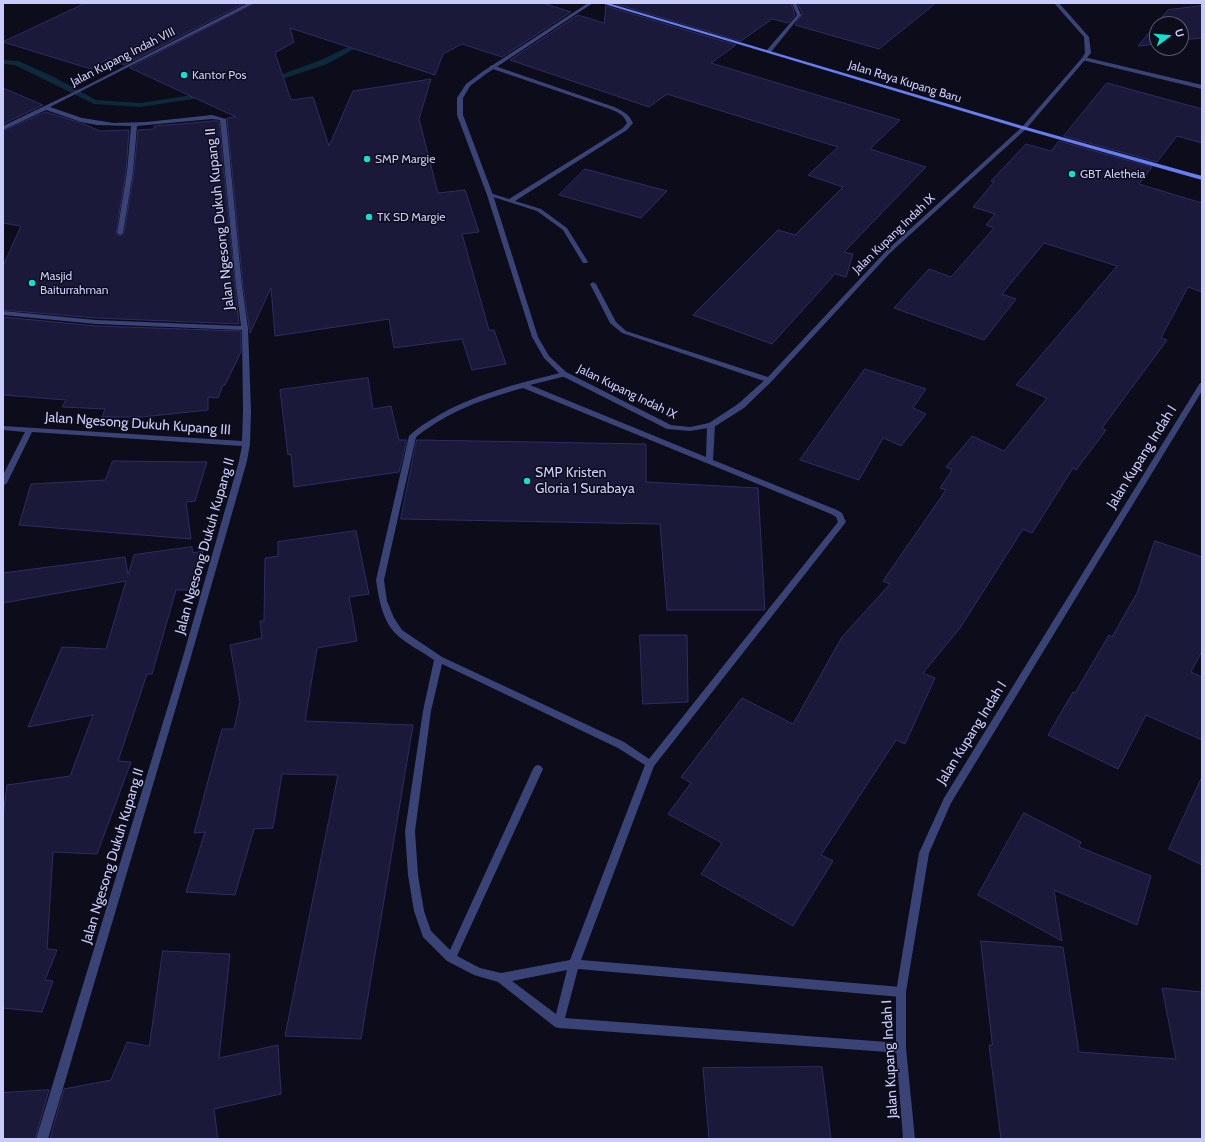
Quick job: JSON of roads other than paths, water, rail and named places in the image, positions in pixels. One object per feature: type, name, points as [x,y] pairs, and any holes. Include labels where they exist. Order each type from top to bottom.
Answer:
[{"type":"street","name":"Jalan Kupang Indah VIII","points":[[3,128],[71,96],[252,3]]},
{"type":"street","name":"Jalan Kupang Indah IX","points":[[591,3],[492,67],[468,85],[460,98],[460,115],[490,195],[530,316],[535,337],[546,357],[564,374],[670,427],[690,429],[711,425],[740,406],[769,380],[888,252],[1024,128],[1084,59]]},
{"type":"street","name":"Jalan Raya Kupang Baru","points":[[603,3],[769,51],[1024,128],[1202,178]]},
{"type":"street","points":[[769,51],[799,14],[794,3]]},
{"type":"street","points":[[1056,3],[1086,37],[1088,53],[1084,59],[1202,87]]},
{"type":"street","points":[[492,67],[612,108],[625,114],[630,123],[625,129],[510,201]]},
{"type":"street","name":"Jalan Ngesong Dukuh Kupang II","points":[[42,1139],[244,461],[247,411],[245,328],[239,286],[223,119],[212,117],[134,124],[100,123],[80,120],[46,108]]},
{"type":"street","points":[[120,232],[130,172],[134,124]]},
{"type":"street","points":[[490,195],[539,210],[565,229],[585,262]]},
{"type":"street","points":[[593,284],[613,323],[624,332],[638,338],[769,380]]},
{"type":"street","points":[[3,313],[96,322],[245,328]]},
{"type":"street","points":[[564,374],[506,390],[470,402],[444,413],[424,426],[413,436],[380,580],[383,601],[390,619],[399,632],[439,659],[621,745],[650,764]]},
{"type":"street","name":"Jalan Kupang Indah I","points":[[909,1139],[901,1048],[901,992],[924,853],[947,801],[1202,385]]},
{"type":"street","points":[[524,386],[834,512],[839,515],[842,522],[650,764],[574,964],[559,1023]]},
{"type":"street","points":[[709,461],[711,425]]},
{"type":"street","name":"Jalan Ngesong Dukuh Kupang III","points":[[3,428],[246,444]]},
{"type":"street","name":"Jalan Ngesong Dukuh Kupang III","points":[[3,482],[29,430]]},
{"type":"street","points":[[439,659],[427,711],[410,831],[413,875],[419,911],[427,934],[451,958],[478,972],[501,978],[559,1023],[901,1048]]},
{"type":"street","points":[[451,958],[538,769]]},
{"type":"street","points":[[501,978],[574,964],[901,992]]},
{"type":"waterway","points":[[270,80],[324,62],[365,41]]},
{"type":"waterway","points":[[3,62],[16,63],[53,80],[94,102],[140,105],[206,95]]},
{"type":"place","name":"Kantor Pos","points":[[184,75]]},
{"type":"place","name":"SMP Margie","points":[[367,159]]},
{"type":"place","name":"GBT Aletheia","points":[[1072,174]]},
{"type":"place","name":"TK SD Margie","points":[[369,217]]},
{"type":"place","name":"Masjid Baiturrahman","points":[[32,283]]},
{"type":"place","name":"SMP Kristen Gloria 1 Surabaya","points":[[527,481]]}]
